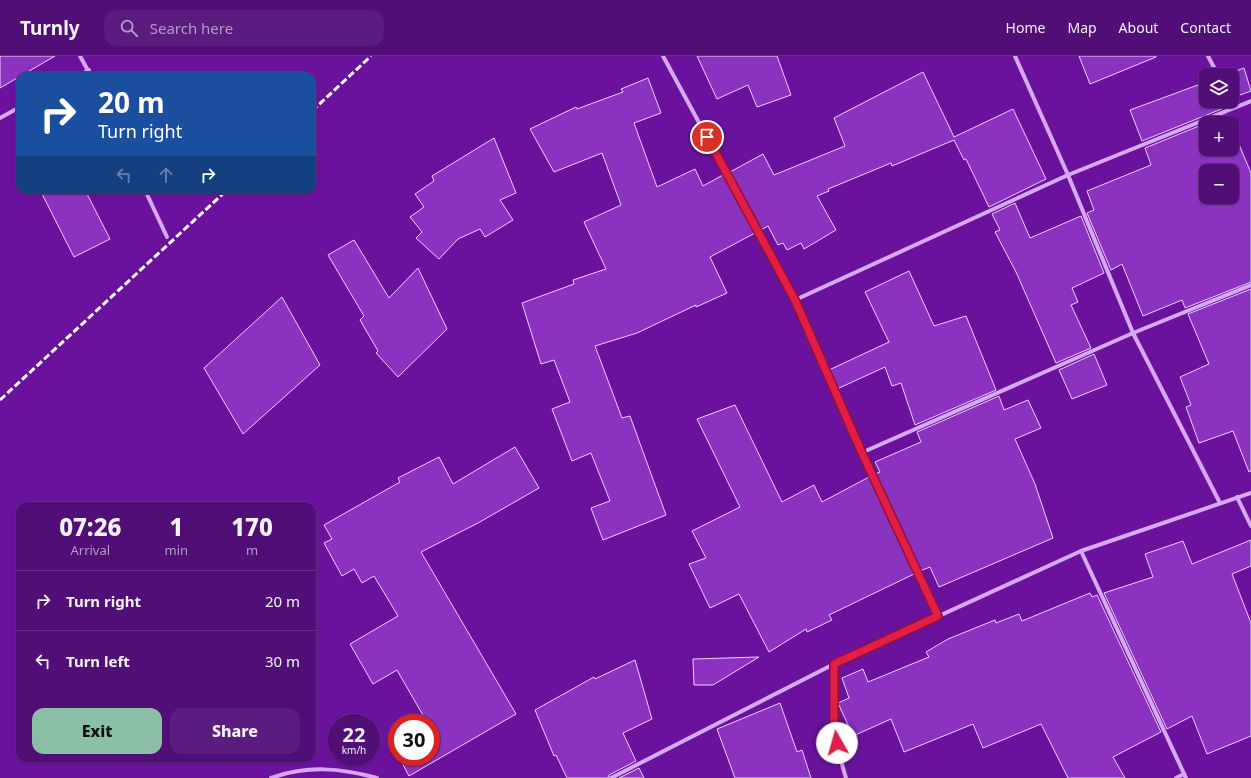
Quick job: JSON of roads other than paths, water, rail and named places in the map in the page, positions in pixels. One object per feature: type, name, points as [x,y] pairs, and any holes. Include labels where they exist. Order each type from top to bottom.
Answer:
[{"type":"street","points":[[80,56],[89,70],[85,72]]},
{"type":"street","points":[[663,56],[795,300],[862,453],[938,616]]},
{"type":"street","points":[[1015,56],[1068,175],[1133,332],[1220,503]]},
{"type":"street","points":[[1208,56],[1214,68]]},
{"type":"street","points":[[1239,106],[1251,101]]},
{"type":"street","points":[[795,300],[1068,175],[1234,108]]},
{"type":"street","points":[[0,118],[16,109]]},
{"type":"street","points":[[147,194],[167,237]]},
{"type":"street","points":[[862,453],[1133,332],[1251,285]]},
{"type":"street","points":[[611,778],[834,664],[1081,551],[1251,493]]},
{"type":"street","points":[[1237,497],[1251,526]]},
{"type":"street","points":[[1081,551],[1185,776],[1176,778]]},
{"type":"street","points":[[834,664],[834,721],[838,754],[846,778]]},
{"type":"street","points":[[271,778],[286,772],[319,768],[362,774],[377,778]]},
{"type":"railway","points":[[316,107],[371,56]]},
{"type":"railway","points":[[0,400],[223,194]]}]
